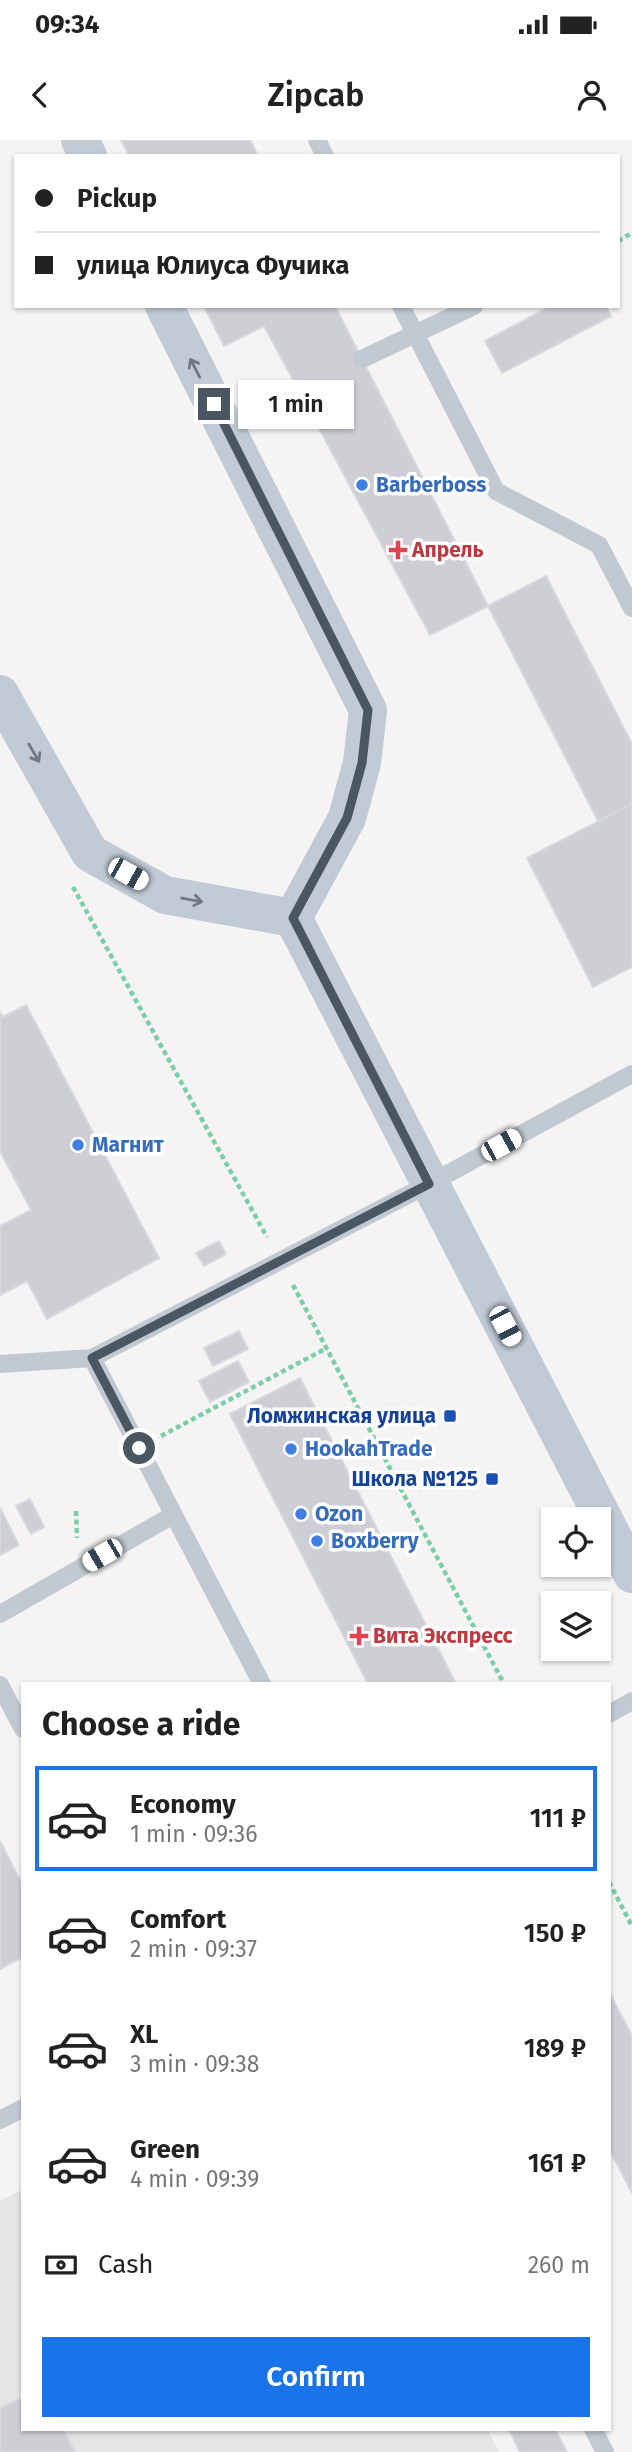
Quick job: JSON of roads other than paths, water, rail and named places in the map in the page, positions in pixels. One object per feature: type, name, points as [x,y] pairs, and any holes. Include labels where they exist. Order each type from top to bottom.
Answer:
[{"type":"main road","points":[[165,308],[368,710],[362,763],[347,818],[293,918]]},
{"type":"main road","points":[[0,694],[90,853],[165,895],[293,918]]},
{"type":"main road","points":[[293,918],[632,1574]]},
{"type":"lane","points":[[402,308],[496,491],[599,545],[632,608]]},
{"type":"lane","points":[[362,359],[469,308]]},
{"type":"lane","points":[[226,429],[299,391]]},
{"type":"lane","points":[[0,1364],[92,1358],[429,1184],[632,1074]]},
{"type":"lane","points":[[92,1358],[261,1682]]},
{"type":"lane","points":[[0,1614],[173,1515]]},
{"type":"lane","points":[[0,1685],[21,1725]]},
{"type":"lane","points":[[611,1713],[632,1701]]},
{"type":"lane","points":[[0,2120],[21,2109]]},
{"type":"lane","points":[[594,2431],[605,2452]]},
{"type":"place","name":"Barberboss","points":[[362,485]]},
{"type":"place","name":"Апрель","points":[[398,550]]},
{"type":"place","name":"Магнит","points":[[78,1145]]},
{"type":"place","name":"Ломжинская улица","points":[[450,1416]]},
{"type":"place","name":"HookahTrade","points":[[291,1449]]},
{"type":"place","name":"Школа №125","points":[[492,1479]]},
{"type":"place","name":"Ozon","points":[[301,1514]]},
{"type":"place","name":"Boxberry","points":[[317,1541]]},
{"type":"place","name":"Вита Экспресс","points":[[359,1636]]}]
